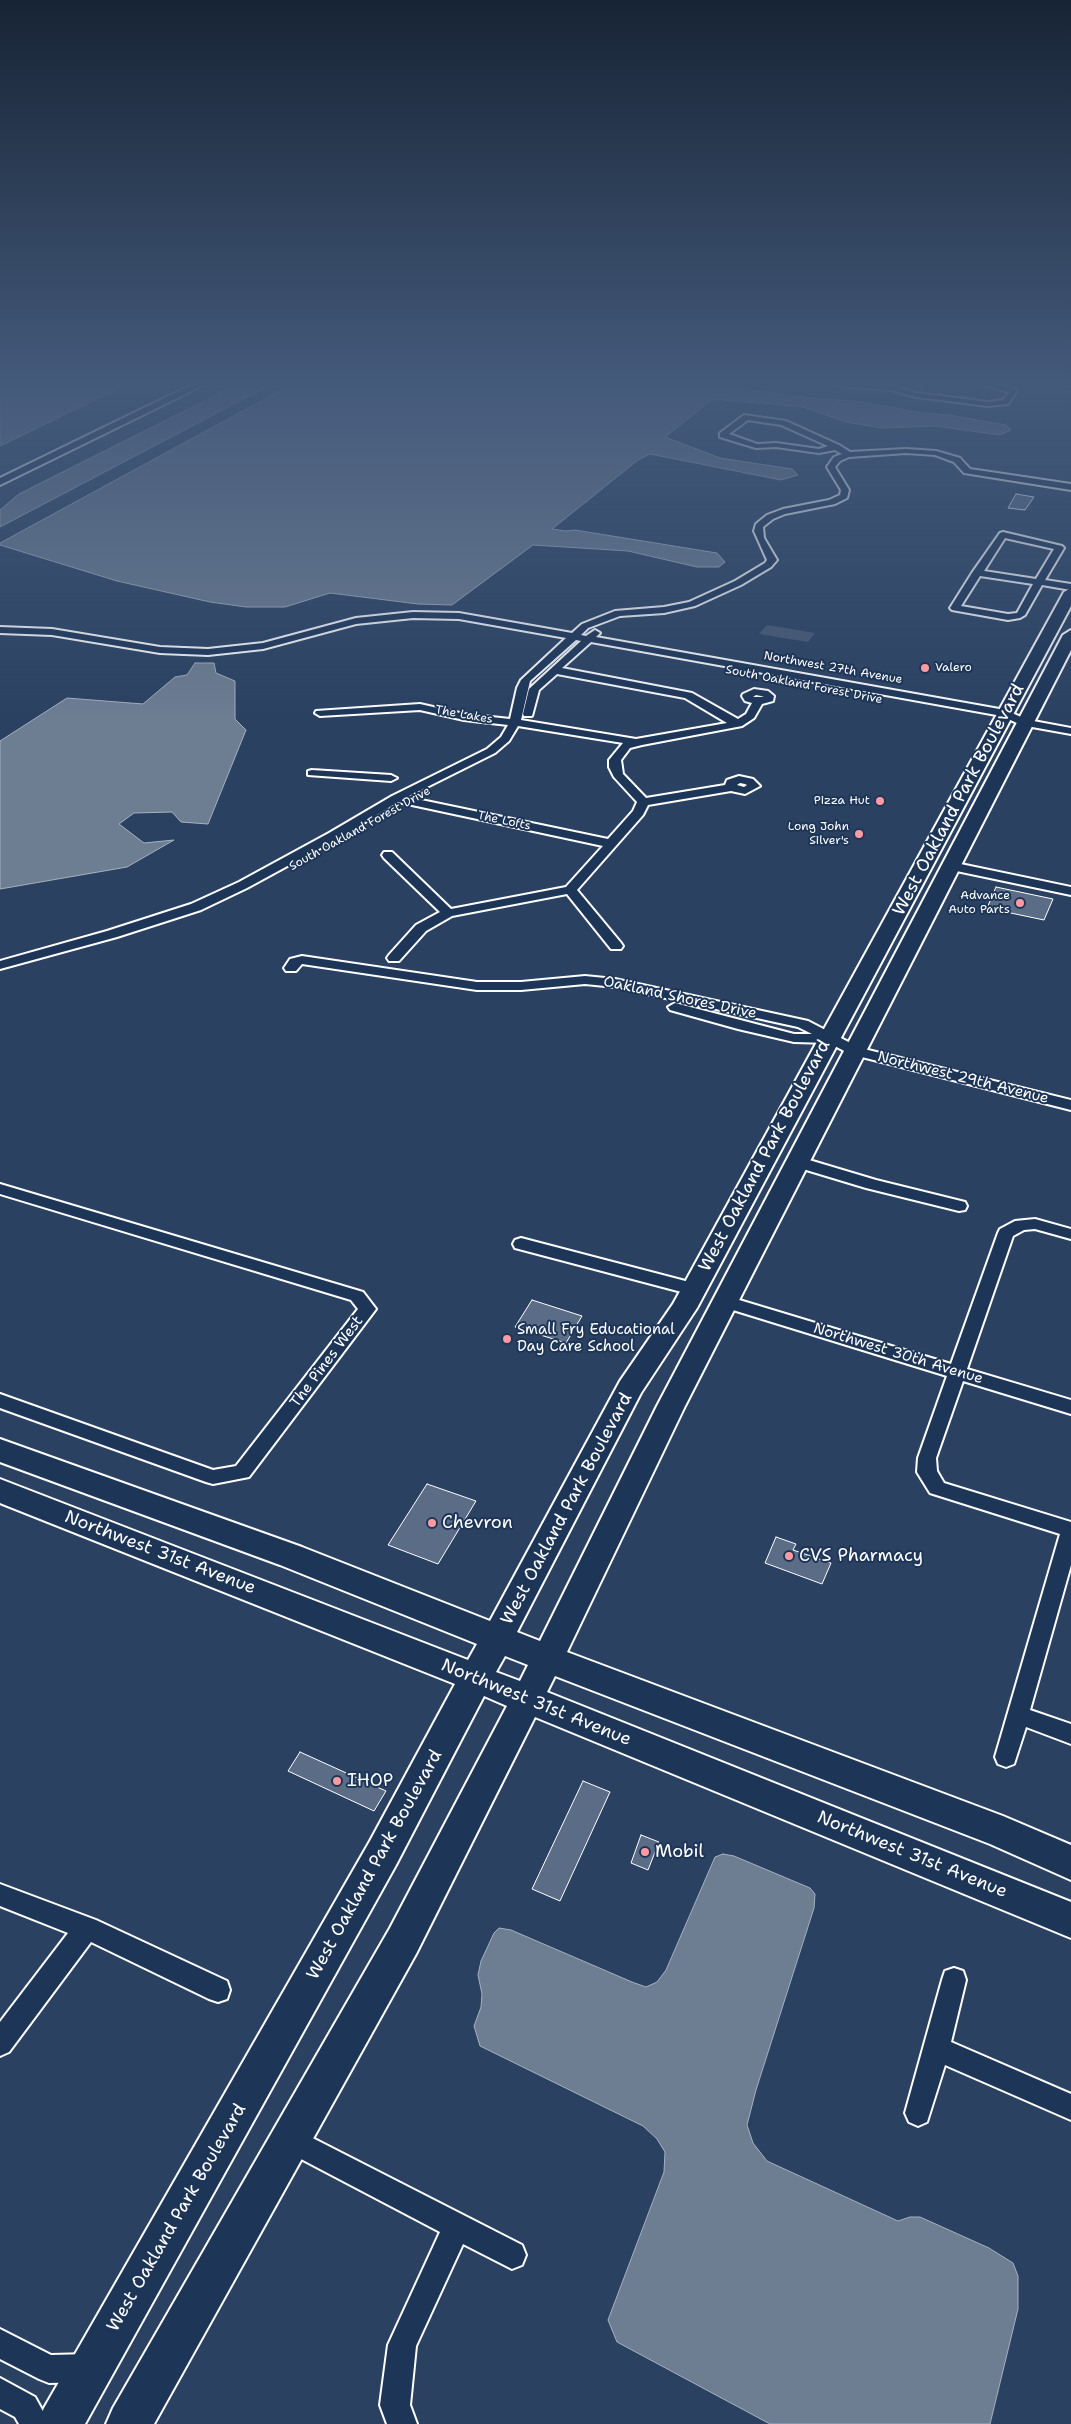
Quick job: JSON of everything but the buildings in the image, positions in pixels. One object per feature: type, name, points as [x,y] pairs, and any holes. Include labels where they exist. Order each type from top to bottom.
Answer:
[{"type":"main road","name":"West Oakland Park Boulevard","points":[[60,2424],[353,1907],[630,1388],[675,1322],[1071,592]]},
{"type":"main road","name":"West Oakland Park Boulevard","points":[[129,2424],[403,1941],[527,1700],[627,1493],[1071,635]]},
{"type":"main road","points":[[929,856],[951,866]]},
{"type":"main road","points":[[929,856],[939,888]]},
{"type":"main road","points":[[708,1336],[702,1325],[699,1278],[716,1282],[716,1292],[726,1302]]},
{"type":"main road","points":[[0,1450],[291,1556],[546,1658],[987,1826],[1071,1863]]},
{"type":"main road","name":"Northwest 31st Avenue","points":[[0,1490],[476,1678],[1071,1920]]},
{"type":"street","points":[[0,630],[52,632],[160,650],[193,652],[252,648],[350,622],[413,615],[472,618],[570,639],[590,623],[607,616],[664,610],[692,604],[738,583],[768,565],[772,560],[758,532],[760,526],[770,517],[783,512],[832,502],[844,496]]},
{"type":"street","points":[[1003,536],[1049,544],[1059,548],[1020,614],[1008,617],[955,608],[979,571],[1003,536]]},
{"type":"street","points":[[979,571],[1071,583]]},
{"type":"street","points":[[1040,580],[1071,587]]},
{"type":"street","points":[[586,642],[607,622],[634,612]]},
{"type":"street","name":"South Oakland Forest Drive","points":[[0,635],[49,638],[191,657],[243,654],[342,629],[397,622],[439,622],[474,625],[570,639],[1025,723]]},
{"type":"street","name":"South Oakland Forest Drive","points":[[521,723],[522,688],[526,680],[570,639]]},
{"type":"street","name":"South Oakland Forest Drive","points":[[0,974],[33,962],[142,934],[189,913],[243,885],[348,838],[401,800],[491,751],[506,739],[521,723],[533,693],[554,670],[586,642]]},
{"type":"street","points":[[554,670],[688,695],[738,724]]},
{"type":"street","points":[[644,802],[618,775],[615,764],[621,758],[638,745],[738,724],[750,716],[758,702]]},
{"type":"street","name":"The Lakes","points":[[320,713],[420,707],[464,716],[521,723],[608,738],[638,745]]},
{"type":"street","points":[[1025,723],[1071,731]]},
{"type":"street","points":[[312,773],[390,778]]},
{"type":"street","points":[[644,802],[731,787]]},
{"type":"street","name":"The Lofts","points":[[401,800],[612,844]]},
{"type":"street","points":[[394,958],[421,928],[448,913],[570,890],[639,812],[644,802]]},
{"type":"street","points":[[388,855],[448,913]]},
{"type":"street","points":[[951,866],[1071,891]]},
{"type":"street","points":[[570,890],[616,946]]},
{"type":"street","name":"South Oakland Forest Drive","points":[[0,966],[189,913]]},
{"type":"street","name":"Oakland Shores Drive","points":[[284,966],[467,996],[518,996],[557,987],[597,985],[743,1026],[794,1038],[829,1039],[855,1051]]},
{"type":"street","name":"Northwest 29th Avenue","points":[[855,1051],[1071,1105]]},
{"type":"street","points":[[799,1162],[872,1184],[960,1206]]},
{"type":"street","name":"The Pines West","points":[[0,1189],[357,1296],[367,1309],[242,1472],[213,1477],[0,1401]]},
{"type":"street","points":[[1006,1757],[1071,1530],[938,1488],[927,1472],[927,1458],[1006,1233],[1020,1225],[1036,1224],[1071,1234]]},
{"type":"street","points":[[521,1244],[699,1278]]},
{"type":"street","name":"Northwest 30th Avenue","points":[[726,1302],[1071,1406]]},
{"type":"street","points":[[1019,1715],[1071,1734]]},
{"type":"street","points":[[0,1895],[87,1928],[218,1990]]},
{"type":"street","points":[[0,2043],[87,1928]]},
{"type":"street","points":[[918,2113],[937,2049],[954,1980]]},
{"type":"street","points":[[937,2049],[1071,2107]]},
{"type":"street","points":[[291,2140],[456,2228],[512,2255]]},
{"type":"street","points":[[402,2424],[395,2405],[402,2345],[456,2228]]},
{"type":"street","points":[[0,2343],[49,2369],[91,2368]]},
{"type":"street","points":[[0,2392],[25,2407],[35,2424]]},
{"type":"shaded area","points":[[16,496],[59,496],[0,527],[0,510]]},
{"type":"shaded area","points":[[86,496],[593,496],[552,529],[575,530],[717,553],[725,562],[719,567],[697,567],[628,551],[533,545],[452,605],[418,604],[330,593],[285,607],[246,607],[210,602],[117,581],[0,545],[0,543]]},
{"type":"shaded area","points":[[767,625],[815,633],[808,642],[759,634]]},
{"type":"shaded area","points":[[195,663],[214,663],[216,673],[235,681],[235,719],[246,730],[208,824],[181,822],[172,812],[134,813],[119,824],[144,843],[174,840],[127,867],[0,889],[0,741],[67,698],[143,704],[175,677],[187,675]]},
{"type":"shaded area","points":[[723,1854],[734,1856],[810,1888],[815,1894],[814,1908],[756,2090],[747,2125],[753,2143],[767,2161],[898,2221],[910,2217],[920,2217],[989,2248],[1013,2263],[1018,2276],[1018,2309],[990,2424],[770,2424],[617,2342],[608,2320],[664,2172],[665,2152],[657,2139],[643,2126],[480,2046],[474,2026],[481,2007],[482,1994],[478,1975],[481,1961],[494,1933],[499,1928],[511,1930],[646,1987],[657,1982],[666,1970],[715,1857]]},
{"type":"place","name":"Valero","points":[[925,668]]},
{"type":"place","name":"Pizza Hut","points":[[880,801]]},
{"type":"place","name":"Long John Silver's","points":[[859,834]]},
{"type":"place","name":"Advance Auto Parts","points":[[1020,903]]},
{"type":"place","name":"Small Fry Educational Day Care School","points":[[507,1339]]},
{"type":"place","name":"Chevron","points":[[432,1523]]},
{"type":"place","name":"CVS Pharmacy","points":[[789,1556]]},
{"type":"place","name":"IHOP","points":[[337,1781]]},
{"type":"place","name":"Mobil","points":[[645,1852]]}]
